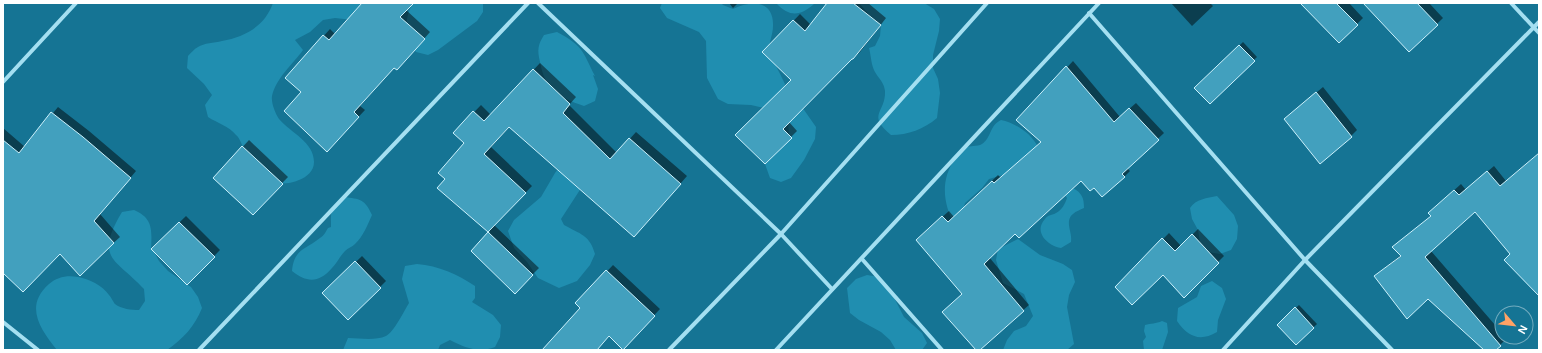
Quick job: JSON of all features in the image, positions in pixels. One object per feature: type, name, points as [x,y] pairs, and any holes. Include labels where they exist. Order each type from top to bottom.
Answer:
[{"type":"street","points":[[3,82],[76,3]]},
{"type":"street","points":[[199,350],[528,3]]},
{"type":"street","points":[[538,3],[781,234],[832,290]]},
{"type":"street","points":[[669,350],[781,234],[987,3]]},
{"type":"street","points":[[776,350],[1098,3]]},
{"type":"street","points":[[1511,3],[1539,33]]},
{"type":"street","points":[[1089,13],[1305,260],[1392,350]]},
{"type":"street","points":[[1223,350],[1305,260],[1539,22]]},
{"type":"street","points":[[862,259],[942,350]]},
{"type":"street","points":[[3,322],[38,350]]},
{"type":"shaded area","points":[[273,3],[365,3],[353,20],[335,18],[323,20],[310,32],[295,40],[303,50],[285,72],[274,89],[272,102],[279,119],[306,143],[313,155],[314,165],[311,171],[302,179],[290,183],[282,183],[272,177],[261,168],[247,152],[239,138],[233,132],[208,117],[205,105],[212,95],[204,84],[187,68],[188,56],[195,49],[203,45],[239,37],[253,29],[265,18]]},
{"type":"shaded area","points":[[413,3],[483,3],[483,12],[477,21],[438,50],[428,55],[416,52],[409,40],[407,22]]},
{"type":"shaded area","points":[[662,3],[721,3],[733,9],[747,4],[760,4],[770,11],[773,26],[769,50],[785,84],[782,95],[802,107],[816,127],[815,139],[804,160],[791,178],[781,182],[770,178],[765,164],[789,135],[788,123],[769,109],[751,105],[728,104],[718,99],[707,78],[706,41],[699,32],[667,18],[660,8]]},
{"type":"shaded area","points":[[776,3],[815,3],[805,11],[796,14],[786,11]]},
{"type":"shaded area","points":[[859,3],[924,3],[934,9],[940,19],[939,31],[933,55],[933,68],[938,79],[940,93],[937,118],[910,133],[891,135],[884,128],[878,118],[885,98],[885,91],[874,69],[869,48],[875,46],[880,36],[881,25],[871,17]]},
{"type":"shaded area","points":[[557,32],[577,45],[595,76],[593,75],[598,89],[595,101],[584,106],[560,96],[549,86],[542,72],[538,50],[539,45],[544,35]]},
{"type":"shaded area","points":[[1001,120],[1022,129],[1031,137],[1038,147],[1006,174],[989,179],[982,188],[965,203],[962,214],[955,226],[948,209],[945,192],[945,184],[950,167],[964,149],[982,144],[988,138],[994,125]]},
{"type":"shaded area","points":[[564,161],[587,179],[561,219],[564,225],[580,233],[587,239],[595,254],[590,265],[577,281],[559,288],[538,278],[527,262],[514,248],[508,231],[514,220],[541,197]]},
{"type":"shaded area","points":[[1073,188],[1082,196],[1084,208],[1075,212],[1070,217],[1069,224],[1071,242],[1061,248],[1056,247],[1044,238],[1041,233],[1042,224],[1046,218],[1055,214],[1063,207],[1067,198],[1064,193]]},
{"type":"shaded area","points":[[1217,196],[1234,215],[1238,226],[1237,239],[1231,250],[1220,254],[1208,252],[1200,242],[1198,230],[1192,219],[1190,208],[1199,201]]},
{"type":"shaded area","points":[[344,197],[358,199],[367,206],[372,215],[363,234],[355,244],[345,251],[327,273],[318,279],[313,280],[297,275],[292,271],[295,258],[301,251],[324,235],[328,228],[331,227],[332,210]]},
{"type":"shaded area","points":[[134,210],[145,217],[150,225],[151,249],[159,261],[168,271],[191,287],[198,297],[202,308],[196,321],[183,337],[167,350],[57,350],[40,326],[36,309],[37,301],[41,292],[55,280],[62,277],[74,276],[91,281],[106,291],[115,304],[127,309],[139,310],[145,301],[144,289],[117,263],[109,249],[114,228],[122,212]]},
{"type":"shaded area","points":[[1018,239],[1040,255],[1063,264],[1072,270],[1075,282],[1069,295],[1067,307],[1074,344],[1067,350],[1003,350],[1007,340],[1014,331],[1026,326],[1033,316],[1024,294],[1003,283],[996,260],[998,249]]},
{"type":"shaded area","points":[[417,264],[448,271],[475,286],[475,298],[472,302],[493,315],[501,325],[500,337],[495,347],[478,350],[450,340],[440,345],[438,350],[343,350],[348,338],[382,338],[389,334],[399,321],[409,303],[402,279],[405,266]]},
{"type":"shaded area","points":[[867,275],[879,277],[888,286],[904,317],[922,333],[927,343],[922,350],[896,350],[890,340],[881,332],[859,320],[850,313],[847,288],[856,279]]},
{"type":"shaded area","points":[[1212,281],[1222,288],[1226,299],[1218,320],[1217,332],[1205,337],[1195,336],[1186,331],[1177,321],[1178,308],[1197,297],[1201,286]]},
{"type":"shaded area","points":[[1162,321],[1167,323],[1168,332],[1162,350],[1144,350],[1143,341],[1146,337],[1144,331],[1145,325]]},
{"type":"building","points":[[362,3],[414,3],[400,17],[425,39],[397,70],[394,68],[354,112],[359,117],[327,152],[284,111],[301,92],[285,78],[323,35],[329,40]]},
{"type":"building","points":[[827,3],[853,3],[881,25],[853,59],[783,129],[792,138],[765,164],[735,135],[791,80],[762,52],[793,20],[805,31]]},
{"type":"building","points":[[1300,3],[1336,3],[1358,25],[1339,43]]},
{"type":"building","points":[[1363,3],[1417,3],[1438,25],[1409,52]]},
{"type":"building","points":[[1239,45],[1255,61],[1210,104],[1194,88]]},
{"type":"building","points":[[1066,66],[1114,122],[1129,108],[1159,140],[1122,174],[1125,177],[1102,197],[1094,188],[1090,191],[1081,181],[1019,238],[1015,234],[984,264],[1024,311],[980,350],[976,350],[942,312],[962,294],[916,240],[942,216],[948,222],[992,181],[994,183],[1041,142],[1016,120]]},
{"type":"building","points":[[533,69],[570,104],[563,113],[610,159],[629,138],[681,184],[634,237],[509,127],[484,154],[526,193],[488,232],[437,188],[445,179],[438,173],[464,143],[453,133],[473,111],[484,121]]},
{"type":"building","points":[[1316,92],[1352,137],[1320,164],[1284,119]]},
{"type":"building","points":[[51,112],[131,178],[94,221],[114,243],[80,276],[60,254],[23,292],[3,273],[3,140],[19,153]]},
{"type":"building","points":[[242,146],[283,184],[253,215],[213,178]]},
{"type":"building","points":[[1539,153],[1539,296],[1504,260],[1510,254],[1475,212],[1425,257],[1494,338],[1494,345],[1501,346],[1496,350],[1484,350],[1428,299],[1407,319],[1374,276],[1401,256],[1392,247],[1431,216],[1428,213],[1454,190],[1459,195],[1487,171],[1500,186]]},
{"type":"building","points":[[179,222],[215,257],[187,285],[151,249]]},
{"type":"building","points":[[488,232],[533,275],[515,294],[471,251]]},
{"type":"building","points":[[1192,234],[1219,263],[1184,298],[1163,275],[1132,305],[1115,287],[1162,238],[1175,251]]},
{"type":"building","points":[[355,261],[381,288],[348,320],[322,293]]},
{"type":"building","points":[[606,270],[655,316],[623,350],[609,336],[597,350],[542,350],[580,308],[575,303]]},
{"type":"building","points":[[1295,307],[1314,328],[1296,345],[1277,325]]}]
